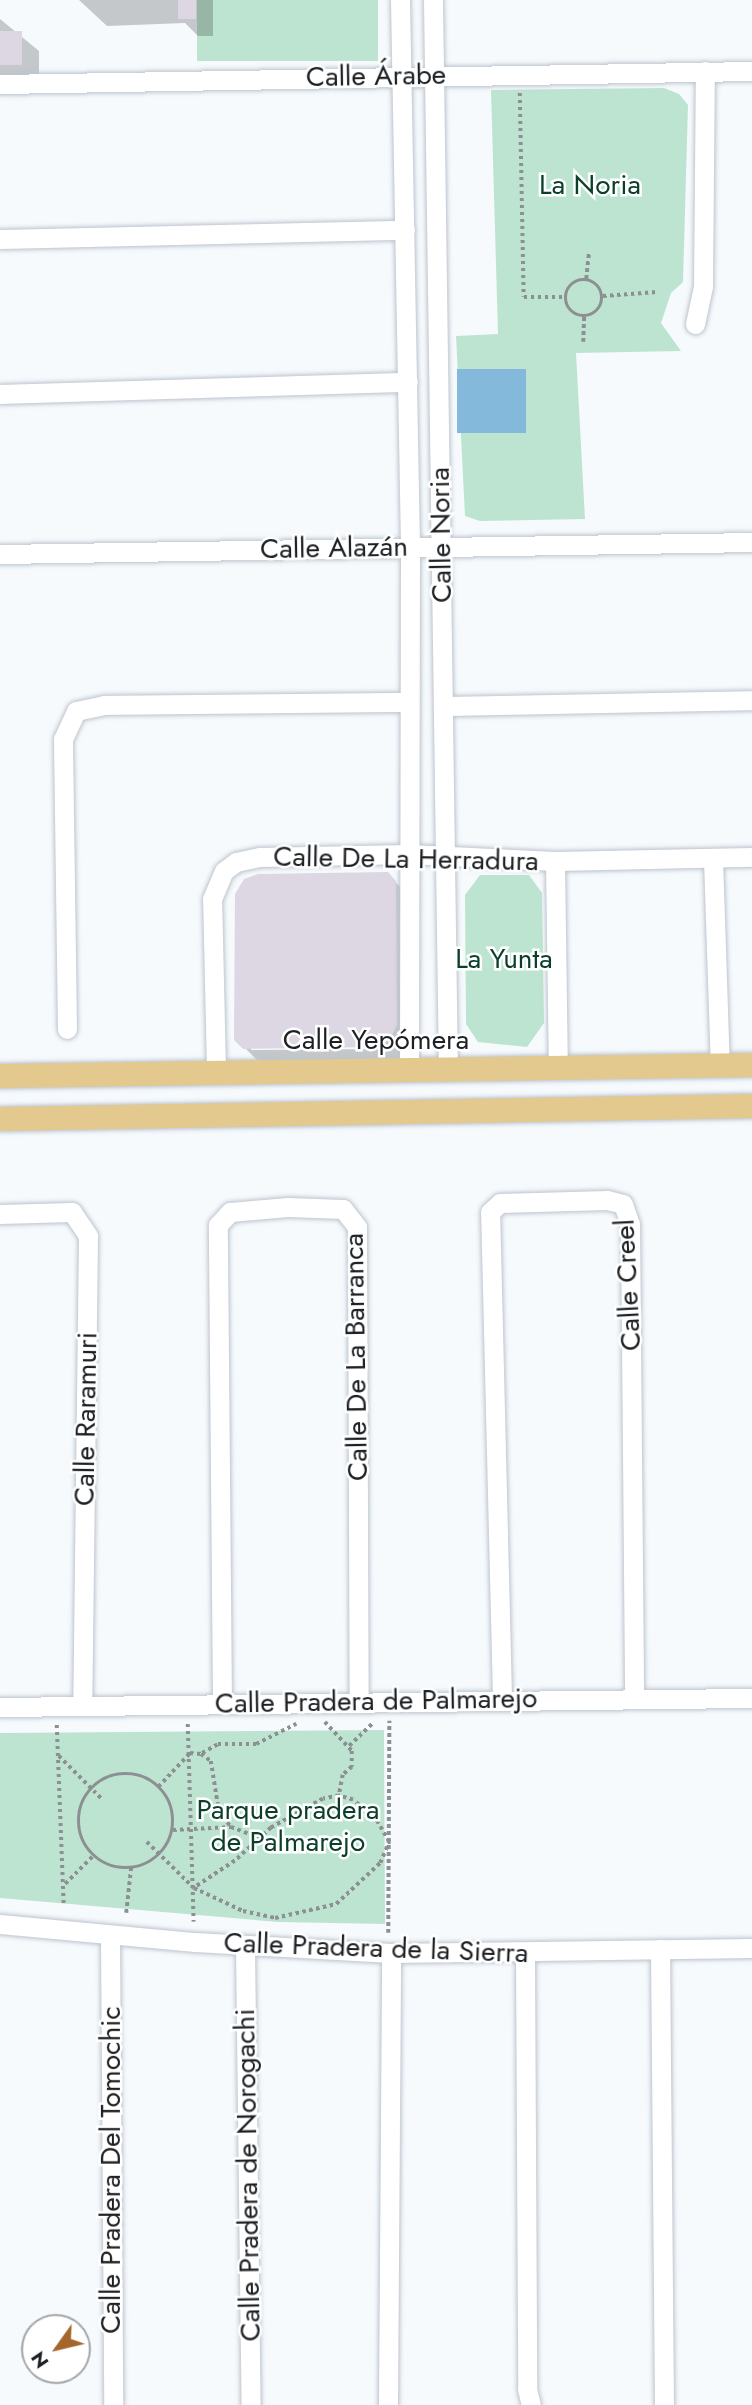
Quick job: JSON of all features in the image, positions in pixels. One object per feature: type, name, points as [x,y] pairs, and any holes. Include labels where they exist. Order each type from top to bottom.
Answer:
[{"type":"main road","name":"Calle Yepómera","points":[[0,1076],[216,1070],[448,1071],[752,1065]]},
{"type":"main road","points":[[0,1119],[752,1106]]},
{"type":"street","name":"Calle Noria","points":[[400,0],[410,547],[409,1071]]},
{"type":"street","name":"Calle Noria","points":[[433,0],[448,1071]]},
{"type":"street","points":[[695,324],[703,286],[705,71]]},
{"type":"street","name":"Calle Árabe","points":[[0,84],[752,71]]},
{"type":"street","points":[[0,239],[405,230]]},
{"type":"street","points":[[0,394],[408,382]]},
{"type":"street","name":"Calle Alazán","points":[[0,554],[752,542]]},
{"type":"street","points":[[443,706],[752,700]]},
{"type":"street","points":[[67,1029],[63,739],[70,718],[84,707],[104,705],[409,702]]},
{"type":"street","name":"Calle De La Herradura","points":[[216,1070],[212,899],[224,871],[236,862],[260,857],[408,854],[555,861],[752,858]]},
{"type":"street","points":[[713,859],[720,1065]]},
{"type":"street","points":[[555,861],[558,1067]]},
{"type":"street","name":"Calle Creel","points":[[502,1698],[490,1212],[500,1203],[607,1200],[623,1204],[630,1224],[634,1696]]},
{"type":"street","name":"Calle De La Barranca","points":[[222,1703],[218,1225],[230,1212],[288,1207],[343,1209],[357,1227],[359,1701]]},
{"type":"street","name":"Calle Raramuri","points":[[0,1214],[72,1212],[88,1236],[82,1704]]},
{"type":"street","name":"Calle Pradera de Palmarejo","points":[[0,1706],[634,1696],[752,1698]]},
{"type":"street","name":"Calle Pradera de la Sierra","points":[[0,1924],[110,1936],[245,1946],[390,1943],[525,1954],[752,1948]]},
{"type":"street","name":"Calle Pradera Del Tomochic","points":[[110,1936],[113,2405]]},
{"type":"street","points":[[388,2405],[390,1943]]},
{"type":"street","name":"Calle Pradera de Norogachi","points":[[245,1946],[251,2405]]},
{"type":"street","points":[[660,1949],[664,2405]]},
{"type":"street","points":[[525,1954],[527,2389],[531,2405]]},
{"type":"path","points":[[520,74],[524,297],[566,297]]},
{"type":"path","points":[[586,279],[589,251]]},
{"type":"path","points":[[586,279],[598,285],[603,296],[596,313],[584,316],[569,308],[566,297],[570,286],[586,279]]},
{"type":"path","points":[[603,296],[657,292]]},
{"type":"path","points":[[583,342],[584,316]]},
{"type":"path","points":[[188,1704],[195,1942]]},
{"type":"path","points":[[56,1705],[64,1907]]},
{"type":"path","points":[[324,1721],[349,1746],[352,1767],[343,1775],[339,1796]]},
{"type":"path","points":[[349,1746],[375,1721]]},
{"type":"path","points":[[389,1721],[390,1943]]},
{"type":"path","points":[[201,1754],[218,1744],[256,1744],[301,1722]]},
{"type":"path","points":[[190,1753],[201,1754],[211,1761],[219,1811],[230,1827]]},
{"type":"path","points":[[158,1787],[190,1753]]},
{"type":"path","points":[[59,1756],[102,1799]]},
{"type":"path","points":[[124,1774],[158,1787],[170,1807],[172,1830],[159,1854],[131,1867],[111,1865],[94,1855],[79,1822],[92,1788],[124,1774]]},
{"type":"path","points":[[194,1888],[217,1875],[259,1838],[323,1799],[339,1796],[353,1800],[375,1818],[389,1842]]},
{"type":"path","points":[[172,1830],[230,1827],[259,1838]]},
{"type":"path","points":[[147,1842],[194,1888],[262,1917],[293,1917],[336,1904],[354,1892],[380,1863],[389,1842]]},
{"type":"path","points":[[65,1884],[94,1855]]},
{"type":"path","points":[[126,1913],[131,1867]]},
{"type":"green space","points":[[197,0],[378,0],[378,61],[197,61]]},
{"type":"green space","name":"La Noria","points":[[664,88],[679,94],[688,105],[683,282],[671,293],[661,323],[681,351],[576,353],[585,519],[480,521],[465,516],[456,336],[498,334],[491,90]]},
{"type":"green space","name":"La Yunta","points":[[480,875],[529,875],[542,893],[544,1023],[527,1047],[478,1042],[466,1024],[465,895]]},
{"type":"green space","name":"Parque pradera de Palmarejo","points":[[384,1730],[385,1924],[278,1922],[0,1898],[0,1733]]},
{"type":"water","points":[[457,369],[526,369],[526,433],[457,433]]},
{"type":"building","points":[[178,0],[196,0],[196,19],[178,19]]},
{"type":"building","points":[[0,31],[22,31],[22,65],[0,65]]},
{"type":"building","points":[[388,872],[396,881],[397,1009],[397,1025],[389,1041],[374,1047],[243,1049],[234,1040],[235,894],[244,879],[258,874]]}]
